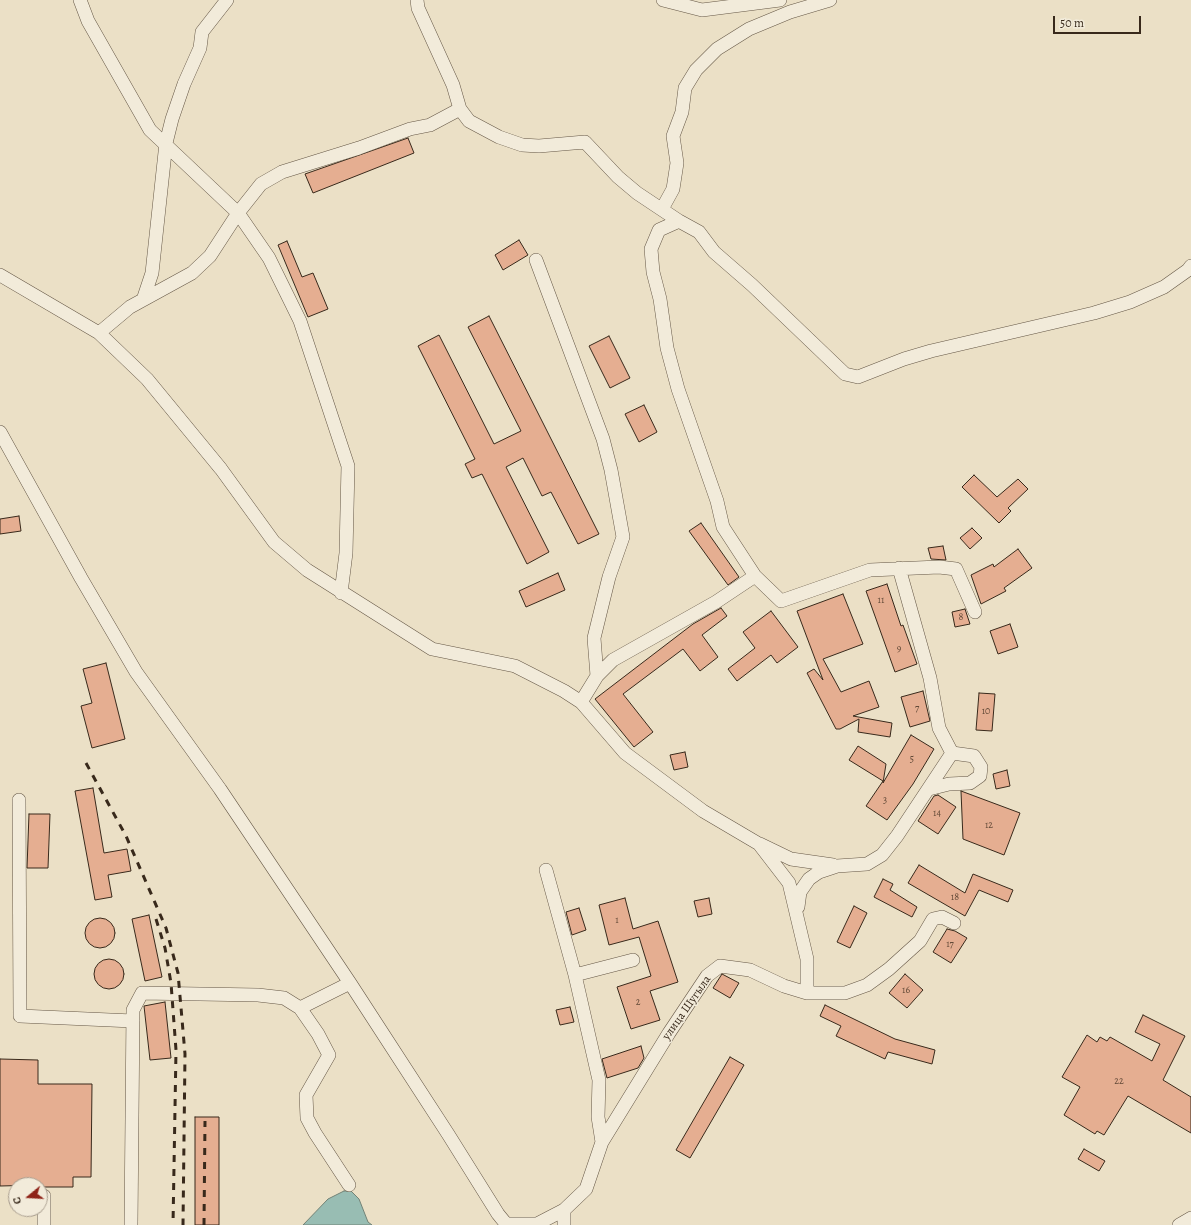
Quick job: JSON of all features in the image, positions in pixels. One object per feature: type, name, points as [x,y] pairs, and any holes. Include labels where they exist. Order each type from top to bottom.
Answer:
[{"type":"street","points":[[71,0],[88,20]]},
{"type":"street","points":[[80,0],[88,20],[150,130],[166,143],[238,213],[269,258],[300,321],[348,466],[346,553],[341,593]]},
{"type":"street","points":[[142,300],[152,273],[166,143],[184,84],[200,48],[202,32],[227,0]]},
{"type":"street","points":[[417,0],[418,8],[453,85],[460,109],[469,121],[499,137],[522,145],[539,146],[585,142],[618,177],[638,194],[679,221],[699,232],[714,252],[752,285],[844,374],[858,376],[931,351],[1094,313],[1122,304],[1164,287],[1188,270],[1191,266]]},
{"type":"street","points":[[663,0],[702,10],[780,0]]},
{"type":"street","points":[[662,209],[673,189],[677,163],[673,136],[682,112],[685,88],[696,70],[717,49],[749,29],[790,12],[830,0]]},
{"type":"street","points":[[99,333],[130,307],[192,273],[210,256],[238,213],[261,184],[282,172],[359,148],[410,129],[430,125],[460,109]]},
{"type":"street","points":[[679,221],[659,230],[652,249],[653,272],[660,299],[667,348],[678,389],[717,501],[723,527],[755,576],[781,601],[870,570],[939,567],[956,569],[975,612]]},
{"type":"street","points":[[536,260],[603,439],[611,470],[623,537],[609,577],[594,638],[597,676]]},
{"type":"street","points":[[0,275],[99,333],[147,379],[221,469],[274,542],[307,570],[432,650],[515,666],[564,691],[581,702],[625,753],[703,811],[759,844],[791,859],[837,866],[868,864],[882,855],[897,836],[952,753]]},
{"type":"street","points":[[0,432],[81,578],[136,672],[220,789],[350,983],[498,1214],[507,1224]]},
{"type":"street","points":[[899,568],[930,678],[939,728],[952,753]]},
{"type":"street","points":[[581,702],[597,676],[613,660],[688,618],[755,576]]},
{"type":"street","points":[[929,789],[949,784],[970,782],[980,776],[981,767],[974,756],[952,753]]},
{"type":"street","points":[[19,800],[20,1016],[133,1021]]},
{"type":"street","points":[[759,844],[789,883],[798,915],[807,959],[807,993]]},
{"type":"street","points":[[798,915],[800,892],[809,879],[819,872],[837,866]]},
{"type":"street","points":[[546,870],[575,975],[599,1080],[598,1117],[602,1142]]},
{"type":"street","name":"улица Шугыла","points":[[507,1224],[537,1224],[564,1210],[586,1189],[602,1142],[669,1033],[707,976],[720,966],[750,970],[784,986],[807,993],[845,993],[867,985],[889,969],[920,941],[933,919],[942,917],[954,923]]},
{"type":"street","points":[[575,975],[633,960]]},
{"type":"street","points":[[300,1008],[350,983]]},
{"type":"street","points":[[131,1225],[133,1010],[142,993],[258,995],[284,998],[300,1008],[330,1055],[306,1095],[307,1118],[315,1134],[349,1185]]},
{"type":"street","points":[[564,1210],[564,1225]]},
{"type":"street","points":[[1179,1225],[1191,1218]]},
{"type":"water","points":[[344,1191],[351,1191],[359,1199],[368,1222],[372,1225],[303,1225],[328,1199]]},
{"type":"building","points":[[408,138],[414,153],[313,193],[305,174]]},
{"type":"building","points":[[519,240],[528,255],[503,270],[495,255]]},
{"type":"building","points":[[287,241],[302,277],[313,273],[328,309],[308,317],[278,245]]},
{"type":"building","points":[[489,316],[599,534],[578,544],[551,492],[542,496],[523,458],[506,467],[549,552],[527,564],[482,474],[472,478],[465,464],[475,459],[418,346],[439,335],[494,444],[521,431],[468,327]]},
{"type":"building","points":[[609,336],[630,378],[610,388],[589,346]]},
{"type":"building","points":[[644,405],[657,432],[639,442],[625,414]]},
{"type":"building","points":[[974,475],[997,497],[1018,479],[1028,489],[1008,508],[1011,511],[999,523],[962,487]]},
{"type":"building","points":[[19,516],[21,531],[0,534],[0,519]]},
{"type":"building","points":[[701,523],[739,577],[728,585],[689,531]]},
{"type":"building","points":[[972,528],[982,538],[970,549],[960,538]]},
{"type":"building","points":[[943,546],[946,560],[931,559],[928,548]]},
{"type":"building","points":[[1018,549],[1032,568],[1004,588],[1006,591],[981,604],[971,575],[993,564],[994,567]]},
{"type":"building","points":[[558,573],[565,590],[526,607],[519,591]]},
{"type":"building","points":[[887,584],[901,626],[903,625],[917,664],[895,672],[866,591]]},
{"type":"building","points":[[843,594],[863,644],[823,659],[841,692],[869,681],[879,707],[853,716],[892,723],[890,737],[858,732],[859,719],[840,729],[836,729],[807,673],[814,669],[823,680],[797,611]]},
{"type":"building","points":[[721,608],[727,616],[702,635],[718,657],[700,671],[683,649],[623,694],[653,732],[634,747],[595,699],[693,624]]},
{"type":"building","points":[[965,609],[970,624],[955,627],[952,612]]},
{"type":"building","points":[[771,611],[798,647],[777,663],[771,655],[737,681],[728,669],[755,648],[743,632]]},
{"type":"building","points":[[1010,624],[1018,647],[998,654],[990,631]]},
{"type":"building","points":[[106,663],[125,739],[92,748],[81,706],[92,703],[83,669]]},
{"type":"building","points":[[923,691],[930,721],[910,727],[901,697]]},
{"type":"building","points":[[979,693],[995,694],[992,731],[976,730]]},
{"type":"building","points":[[911,735],[934,749],[913,784],[887,820],[866,806],[883,781],[849,760],[858,746],[886,764],[883,783]]},
{"type":"building","points":[[685,752],[688,767],[674,770],[670,755]]},
{"type":"building","points":[[1007,770],[1010,786],[996,789],[993,774]]},
{"type":"building","points":[[93,788],[104,853],[127,849],[131,871],[108,875],[112,897],[95,900],[75,791]]},
{"type":"building","points":[[961,791],[1020,813],[1004,855],[963,839]]},
{"type":"building","points":[[938,795],[956,807],[938,834],[918,821],[934,796]]},
{"type":"building","points":[[29,814],[50,814],[48,868],[27,868]]},
{"type":"building","points":[[919,865],[965,893],[973,874],[1013,890],[1008,902],[979,890],[965,916],[908,883]]},
{"type":"building","points":[[883,879],[893,884],[890,890],[917,907],[912,917],[874,897]]},
{"type":"building","points":[[625,898],[633,929],[658,921],[678,982],[650,991],[660,1020],[631,1029],[617,987],[651,976],[639,937],[609,945],[599,905]]},
{"type":"building","points":[[709,898],[712,914],[698,917],[694,901]]},
{"type":"building","points":[[854,906],[867,913],[850,948],[837,942]]},
{"type":"building","points":[[579,908],[586,930],[572,935],[566,912]]},
{"type":"building","points":[[149,915],[162,977],[145,981],[132,919]]},
{"type":"building","points":[[100,918],[106,919],[114,927],[114,939],[106,947],[100,948],[94,947],[86,939],[85,933],[86,927],[94,919]]},
{"type":"building","points":[[947,929],[955,931],[967,938],[951,963],[933,952]]},
{"type":"building","points":[[109,959],[115,960],[123,968],[123,980],[115,988],[109,989],[103,988],[95,980],[94,974],[95,968],[103,960]]},
{"type":"building","points":[[722,974],[739,983],[730,998],[713,988]]},
{"type":"building","points":[[905,974],[923,990],[907,1008],[889,993]]},
{"type":"building","points":[[165,1002],[171,1058],[150,1060],[144,1006]]},
{"type":"building","points":[[825,1005],[895,1039],[935,1050],[932,1064],[888,1052],[885,1059],[836,1036],[841,1026],[820,1016]]},
{"type":"building","points":[[570,1007],[574,1022],[560,1025],[556,1010]]},
{"type":"building","points":[[1143,1015],[1185,1036],[1163,1080],[1191,1097],[1191,1133],[1128,1096],[1104,1135],[1097,1131],[1095,1134],[1064,1115],[1080,1087],[1062,1077],[1087,1035],[1097,1042],[1100,1037],[1107,1041],[1110,1037],[1152,1061],[1160,1044],[1135,1032]]},
{"type":"building","points":[[641,1046],[644,1058],[638,1068],[607,1078],[602,1059]]},
{"type":"building","points":[[730,1057],[744,1065],[690,1158],[676,1150]]},
{"type":"building","points":[[0,1059],[38,1060],[38,1084],[92,1084],[91,1177],[73,1177],[73,1187],[48,1187],[48,1177],[8,1177],[8,1186],[0,1186]]},
{"type":"building","points":[[195,1117],[219,1117],[219,1225],[195,1225]]},
{"type":"building","points":[[1084,1149],[1105,1161],[1099,1171],[1078,1159]]},
{"type":"railway","points":[[86,763],[126,836],[166,928],[178,973],[185,1054],[183,1225]]},
{"type":"railway","points":[[156,919],[165,948],[171,983],[176,1050],[173,1225]]},
{"type":"railway","points":[[204,1225],[205,1121]]}]
